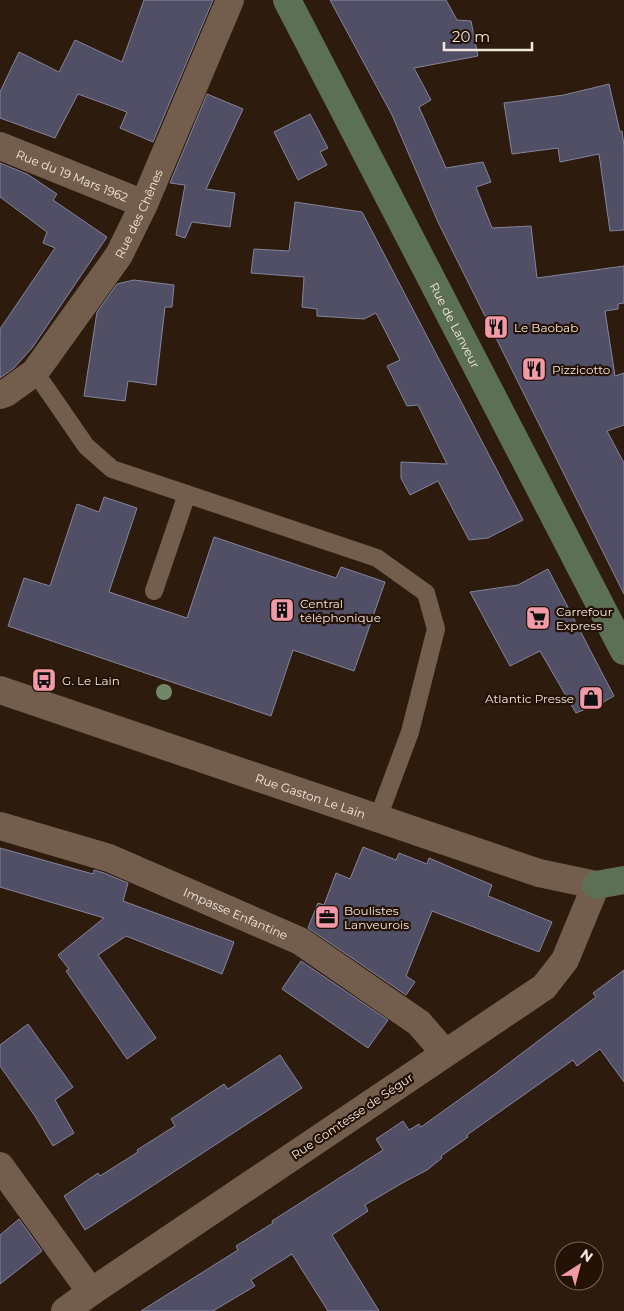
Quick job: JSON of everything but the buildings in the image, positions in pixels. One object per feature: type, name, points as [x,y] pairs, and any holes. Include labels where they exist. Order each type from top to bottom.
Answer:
[{"type":"street","name":"Rue des Chênes","points":[[0,395],[6,393],[35,372],[119,255],[144,204],[230,0]]},
{"type":"street","name":"Rue de Lanveur","points":[[287,0],[624,651]]},
{"type":"street","name":"Rue du 19 Mars 1962","points":[[0,146],[144,204]]},
{"type":"street","name":"Rue Gaston Le Lain","points":[[0,690],[539,873],[596,885],[624,880]]},
{"type":"street","name":"Impasse Enfantine","points":[[0,826],[109,858],[300,941],[419,1023],[445,1053]]},
{"type":"street","name":"Rue Comtesse de Ségur","points":[[64,1311],[544,987],[565,960],[596,885]]},
{"type":"street","points":[[0,1166],[91,1292]]},
{"type":"lane","points":[[35,372],[86,446],[112,469],[377,558],[426,593],[436,629],[410,732],[378,818]]},
{"type":"lane","points":[[154,591],[187,494]]},
{"type":"place","name":"Le Baobab","points":[[496,327]]},
{"type":"place","name":"Pizzicotto","points":[[534,369]]},
{"type":"place","name":"Central téléphonique","points":[[282,610]]},
{"type":"place","name":"Carrefour Express","points":[[538,618]]},
{"type":"place","name":"G. Le Lain","points":[[44,680]]},
{"type":"place","name":"Atlantic Presse","points":[[591,698]]},
{"type":"place","name":"Boulistes Lanveurois","points":[[327,917]]}]
